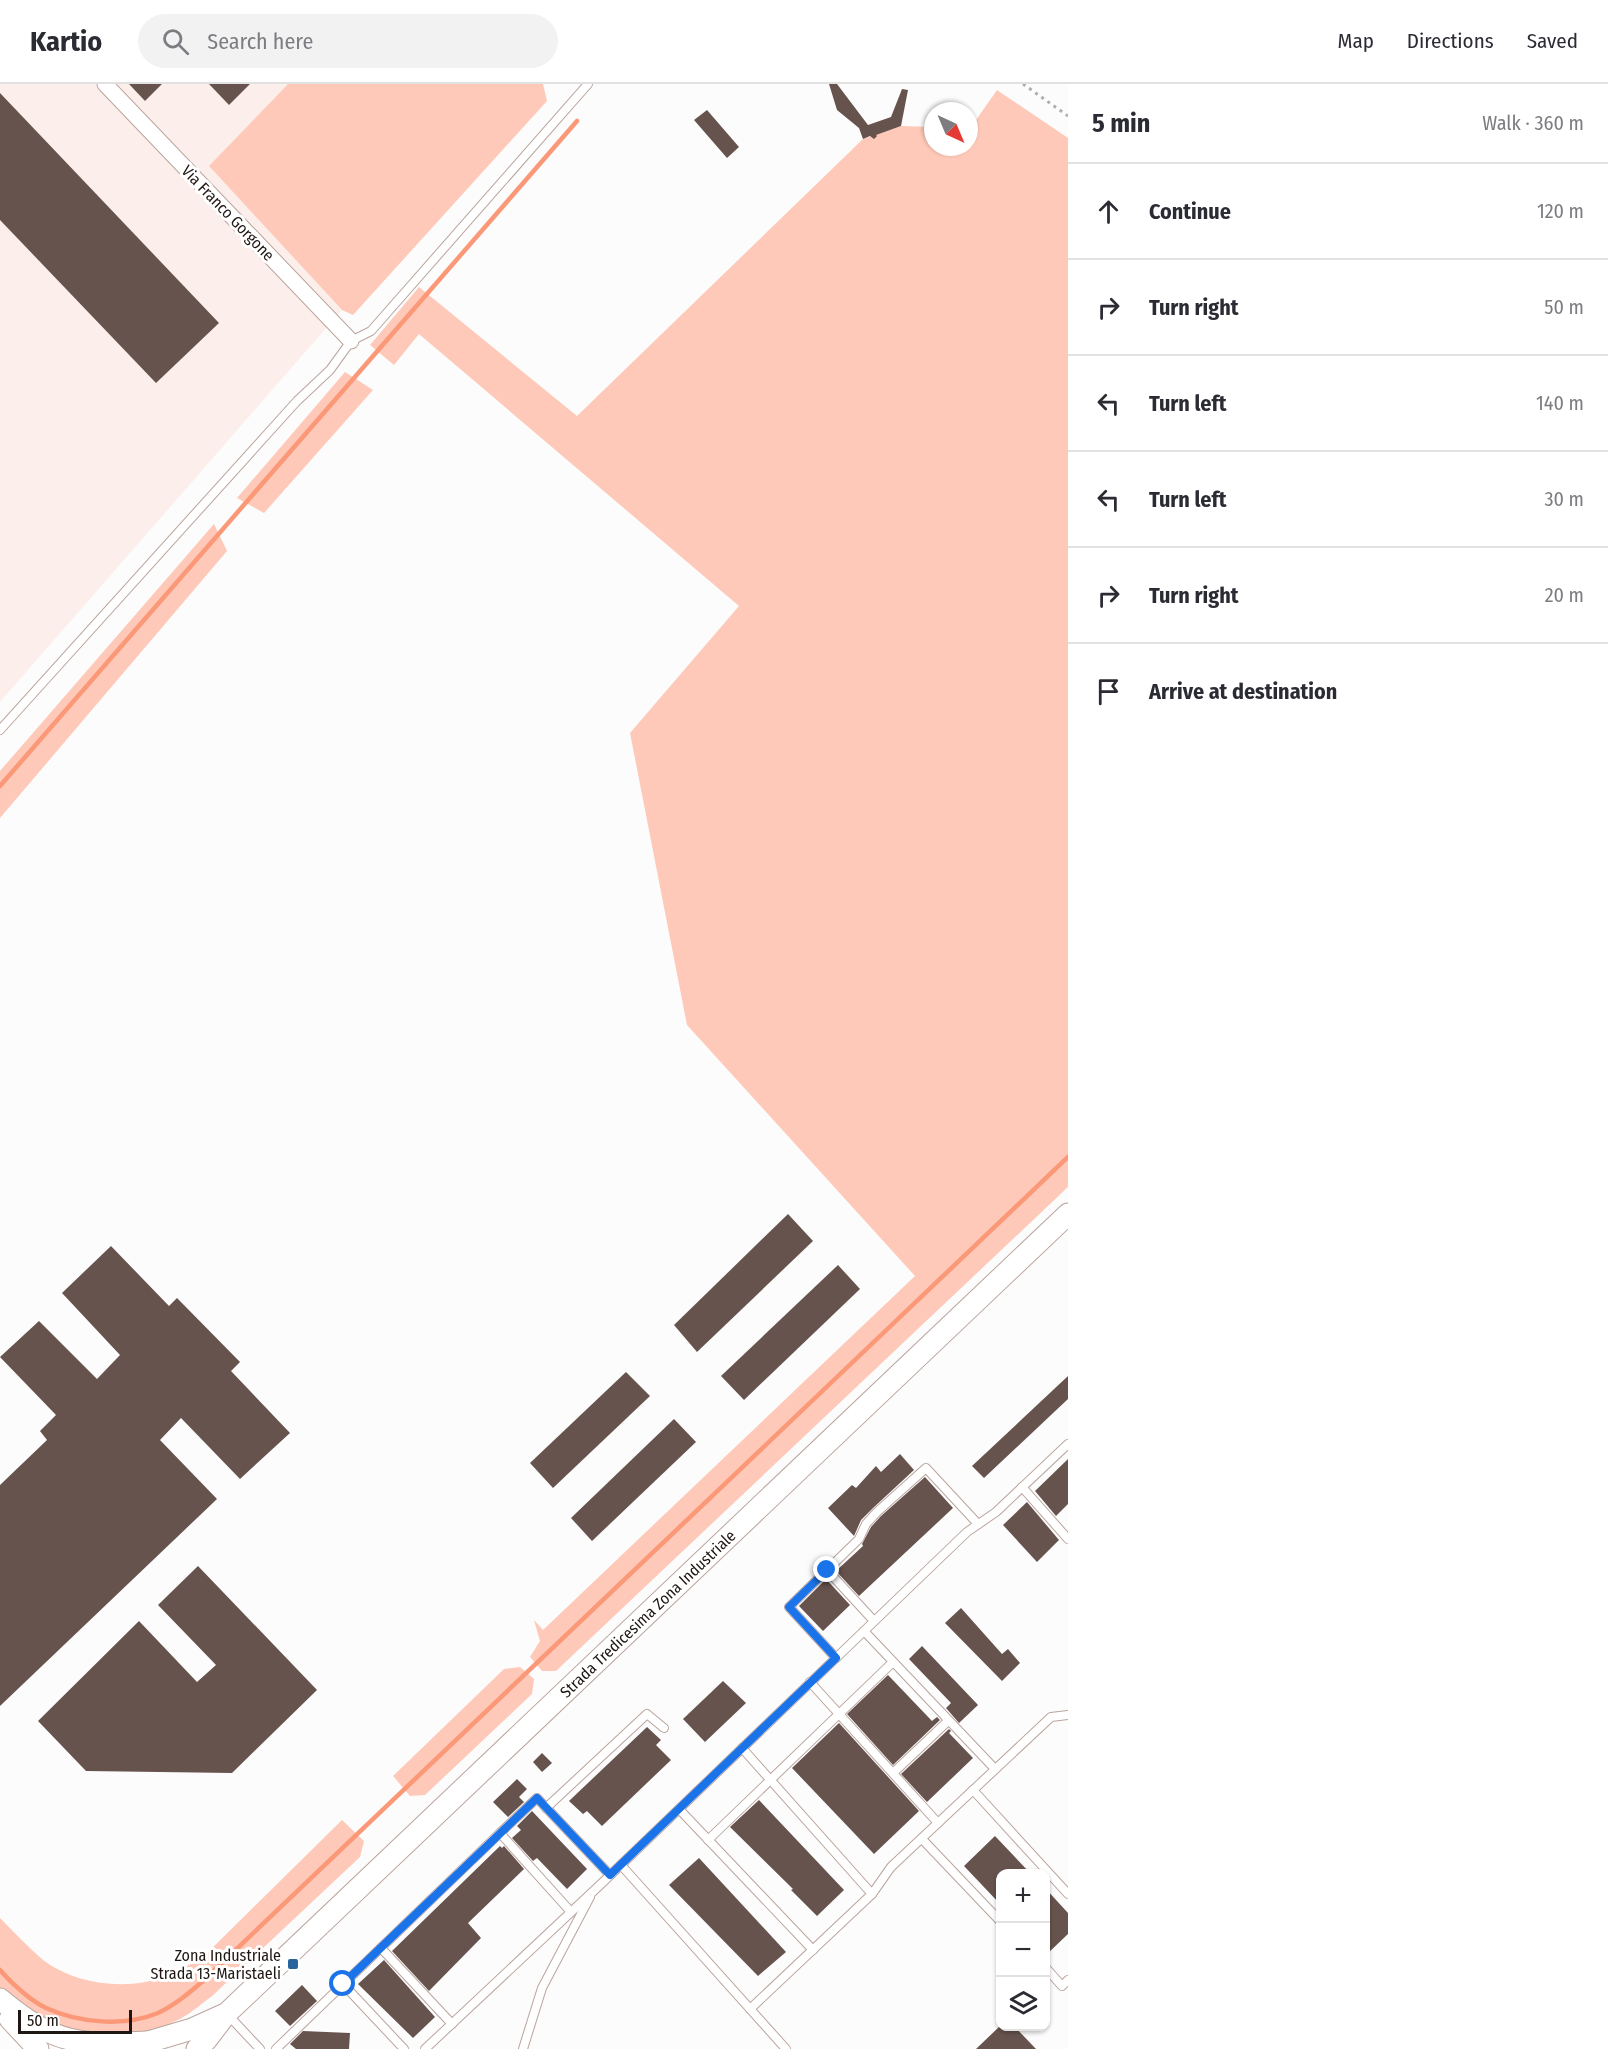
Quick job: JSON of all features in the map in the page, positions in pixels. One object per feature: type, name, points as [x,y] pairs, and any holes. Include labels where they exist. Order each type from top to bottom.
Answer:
[{"type":"street","name":"Via Franco Gorgone","points":[[105,84],[351,341]]},
{"type":"street","name":"Strada Tredicesima Zona Industriale","points":[[226,2014],[1068,1214]]},
{"type":"street","points":[[0,2000],[21,2017],[53,2036],[99,2045],[142,2045],[192,2029],[226,2014]]},
{"type":"street","points":[[0,2008],[38,2049]]},
{"type":"street","points":[[197,2049],[226,2014]]},
{"type":"lane","points":[[0,730],[297,401],[330,370],[351,341],[371,331],[588,84]]},
{"type":"lane","points":[[425,2049],[621,1865],[967,1532],[996,1512],[1068,1444]]},
{"type":"lane","points":[[836,1658],[789,1607],[860,1539],[866,1524],[876,1512],[926,1468],[978,1524]]},
{"type":"lane","points":[[1022,1487],[1068,1539]]},
{"type":"lane","points":[[827,1570],[874,1621]]},
{"type":"lane","points":[[864,1631],[995,1769]]},
{"type":"lane","points":[[708,1840],[893,1662]]},
{"type":"lane","points":[[810,1682],[938,1823]]},
{"type":"lane","points":[[546,1809],[647,1714],[664,1728]]},
{"type":"lane","points":[[750,2009],[872,1894],[891,1867],[1051,1717],[1068,1715]]},
{"type":"lane","points":[[893,1773],[948,1721]]},
{"type":"lane","points":[[742,1748],[872,1894]]},
{"type":"lane","points":[[973,1790],[1068,1894]]},
{"type":"lane","points":[[276,2049],[537,1798],[610,1875]]},
{"type":"lane","points":[[679,1809],[813,1950]]},
{"type":"lane","points":[[500,1833],[571,1912]]},
{"type":"lane","points":[[922,1839],[996,1917]]},
{"type":"lane","points":[[621,1865],[786,2049]]},
{"type":"lane","points":[[523,2049],[542,1988],[593,1891]]},
{"type":"lane","points":[[381,1948],[452,2024]]},
{"type":"lane","points":[[1050,1972],[1062,1986],[1068,1980]]},
{"type":"lane","points":[[343,1984],[404,2049]]},
{"type":"lane","points":[[226,2014],[260,2049]]},
{"type":"path","points":[[1023,84],[1068,116]]},
{"type":"shaded area","points":[[0,84],[288,84],[209,166],[342,310],[0,702]]},
{"type":"shaded area","points":[[288,84],[543,84],[547,101],[353,315],[342,310],[209,166]]},
{"type":"shaded area","points":[[997,90],[1068,138],[1068,1187],[556,1671],[542,1671],[530,1657],[540,1641],[534,1620],[543,1630],[915,1276],[687,1025],[630,733],[739,606],[419,334],[394,365],[370,345],[419,287],[577,416],[863,139],[901,126],[924,127],[924,156],[978,156],[978,117]]},
{"type":"shaded area","points":[[345,372],[373,390],[264,513],[237,498]]},
{"type":"shaded area","points":[[214,524],[227,551],[0,818],[0,771]]},
{"type":"shaded area","points":[[520,1667],[534,1679],[532,1694],[425,1795],[410,1796],[393,1776],[504,1669]]},
{"type":"shaded area","points":[[342,1820],[364,1841],[360,1857],[211,1997],[170,2024],[138,2034],[122,2036],[105,2037],[72,2033],[43,2021],[0,1988],[0,1918],[43,1960],[67,1974],[108,1984],[137,1983],[157,1979],[201,1959]]},
{"type":"building","points":[[129,84],[162,84],[145,101]]},
{"type":"building","points":[[209,84],[250,84],[229,105]]},
{"type":"building","points":[[829,84],[837,84],[868,125],[891,117],[902,89],[908,90],[901,126],[876,135],[874,139],[870,136],[863,139],[859,128],[837,110]]},
{"type":"building","points":[[0,93],[219,323],[156,383],[0,220]]},
{"type":"building","points":[[707,110],[739,147],[727,158],[694,120]]},
{"type":"building","points":[[788,1214],[813,1241],[697,1352],[674,1325]]},
{"type":"building","points":[[111,1246],[169,1306],[177,1298],[240,1362],[231,1371],[290,1433],[240,1479],[181,1418],[160,1440],[217,1499],[0,1706],[0,1485],[47,1440],[40,1431],[56,1415],[0,1357],[39,1321],[97,1379],[120,1355],[62,1293]]},
{"type":"building","points":[[838,1265],[860,1289],[744,1400],[721,1376]]},
{"type":"building","points":[[626,1372],[650,1396],[553,1488],[530,1463]]},
{"type":"building","points":[[1068,1376],[1068,1399],[984,1478],[972,1466]]},
{"type":"building","points":[[674,1419],[696,1442],[592,1541],[571,1518]]},
{"type":"building","points":[[900,1454],[914,1470],[861,1520],[854,1536],[828,1508],[852,1485],[856,1488],[876,1466],[881,1472]]},
{"type":"building","points":[[1068,1459],[1068,1504],[1056,1516],[1035,1491]]},
{"type":"building","points":[[925,1477],[953,1508],[859,1596],[836,1571],[863,1546],[871,1527],[881,1516]]},
{"type":"building","points":[[1027,1502],[1059,1540],[1037,1562],[1003,1525]]},
{"type":"building","points":[[198,1566],[317,1690],[232,1773],[86,1771],[38,1721],[139,1621],[197,1682],[216,1665],[158,1605]]},
{"type":"building","points":[[826,1579],[850,1605],[823,1631],[799,1606]]},
{"type":"building","points":[[961,1608],[1002,1654],[1008,1649],[1020,1663],[1002,1681],[945,1623]]},
{"type":"building","points":[[922,1646],[978,1705],[959,1723],[946,1708],[951,1703],[909,1659]]},
{"type":"building","points":[[888,1675],[932,1721],[937,1717],[940,1720],[893,1765],[847,1714]]},
{"type":"building","points":[[723,1681],[746,1703],[705,1742],[683,1719]]},
{"type":"building","points":[[839,1723],[919,1811],[874,1854],[792,1768]]},
{"type":"building","points":[[647,1727],[661,1740],[656,1745],[671,1760],[602,1826],[587,1811],[583,1814],[569,1801]]},
{"type":"building","points":[[949,1729],[951,1731],[949,1733],[973,1758],[927,1802],[901,1774]]},
{"type":"building","points":[[542,1753],[552,1763],[542,1772],[533,1762]]},
{"type":"building","points":[[517,1779],[527,1789],[519,1797],[524,1802],[508,1817],[493,1802]]},
{"type":"building","points":[[759,1800],[844,1890],[817,1916],[730,1827]]},
{"type":"building","points":[[532,1811],[587,1869],[567,1889],[537,1858],[533,1861],[512,1838],[521,1830],[517,1826]]},
{"type":"building","points":[[995,1836],[1026,1869],[996,1869],[996,1900],[964,1866]]},
{"type":"building","points":[[500,1846],[502,1848],[504,1846],[524,1869],[468,1923],[481,1938],[429,1991],[392,1951]]},
{"type":"building","points":[[699,1858],[786,1952],[758,1976],[669,1885]]},
{"type":"building","points":[[1050,1893],[1068,1913],[1068,1934],[1050,1951]]},
{"type":"building","points":[[384,1960],[435,2017],[413,2038],[358,1984]]},
{"type":"building","points":[[302,1985],[317,2001],[290,2026],[275,2011]]},
{"type":"building","points":[[996,2030],[1019,2031],[1036,2049],[976,2049]]},
{"type":"building","points":[[303,2031],[350,2033],[349,2049],[296,2049],[290,2044]]},
{"type":"waterway","points":[[0,786],[577,121]]},
{"type":"waterway","points":[[0,1970],[40,2005],[59,2013],[87,2020],[116,2022],[145,2017],[164,2010],[182,1998],[203,1981],[1068,1157]]},
{"type":"place","name":"Zona Industriale Strada 13-Maristaeli","points":[[293,1964]]},
{"type":"route","points":[[343,1984],[537,1798],[610,1875],[836,1658],[789,1607],[827,1570]]}]
